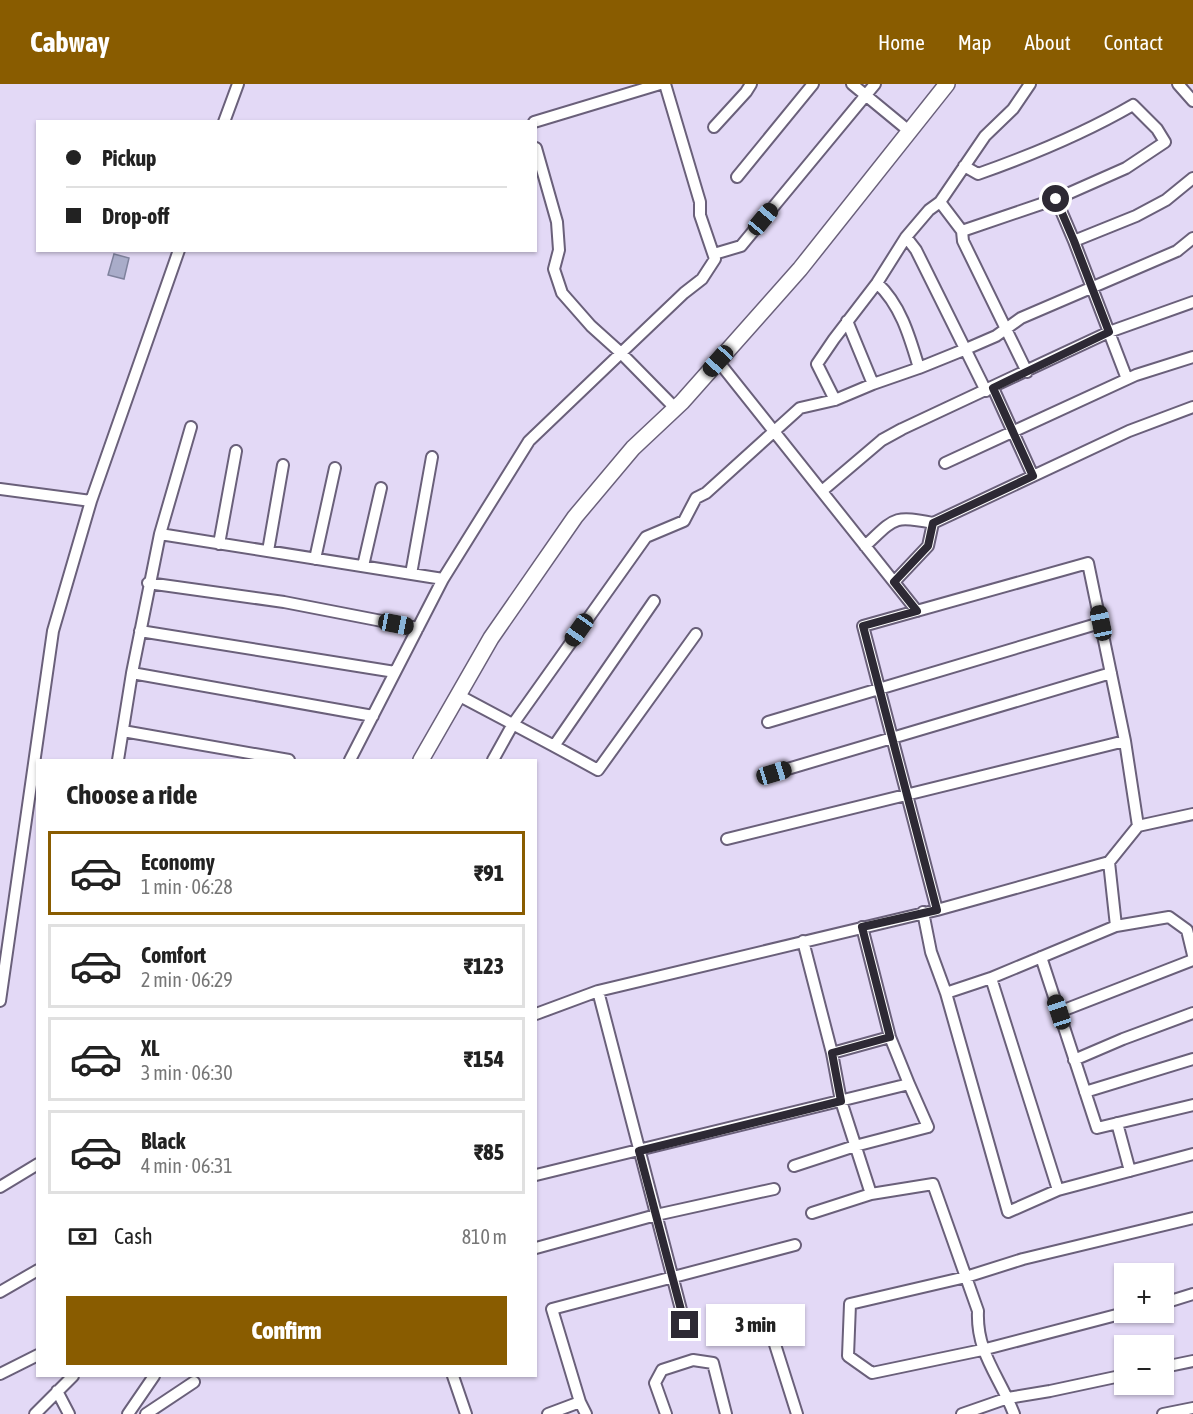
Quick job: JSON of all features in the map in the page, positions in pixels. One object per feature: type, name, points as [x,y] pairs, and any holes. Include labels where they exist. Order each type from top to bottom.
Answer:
[{"type":"street","points":[[225,120],[237,84]]},
{"type":"street","points":[[537,121],[660,84]]},
{"type":"street","points":[[352,759],[443,579],[529,441],[684,293],[702,279],[715,259],[700,215],[700,202],[665,84]]},
{"type":"street","points":[[714,127],[746,92],[750,84]]},
{"type":"street","points":[[737,177],[813,84]]},
{"type":"street","points":[[852,84],[909,131]]},
{"type":"street","points":[[714,254],[741,246],[875,84]]},
{"type":"street","points":[[422,759],[491,638],[575,517],[633,448],[675,408],[800,269],[947,84]]},
{"type":"street","points":[[834,400],[818,364],[847,321],[877,283],[906,237],[929,210],[940,202],[986,136],[1013,109],[1030,84]]},
{"type":"street","points":[[1178,84],[1193,101]]},
{"type":"street","points":[[962,231],[1056,199],[1126,168],[1165,142],[1157,129],[1133,105],[1095,127],[1036,154],[978,174],[964,166]]},
{"type":"street","points":[[537,152],[557,222],[559,250],[554,269],[562,293],[591,326],[675,408]]},
{"type":"street","points":[[1074,241],[1136,216],[1166,200],[1193,178]]},
{"type":"street","points":[[1056,199],[1127,379]]},
{"type":"street","points":[[940,202],[962,231],[963,241],[1027,372]]},
{"type":"street","points":[[906,237],[1013,433],[1033,476]]},
{"type":"street","points":[[494,759],[513,724],[646,537],[684,521],[696,498],[706,493],[800,408],[834,400],[966,349],[996,336],[1021,318],[1177,251],[1193,238]]},
{"type":"street","points":[[0,1001],[53,631],[91,501],[178,252]]},
{"type":"street","points":[[877,283],[888,293],[907,329],[919,368]]},
{"type":"street","points":[[822,491],[882,440],[1109,332],[1193,302]]},
{"type":"street","points":[[847,321],[873,384]]},
{"type":"street","points":[[945,463],[1127,379],[1193,357]]},
{"type":"street","points":[[718,361],[917,611]]},
{"type":"street","points":[[865,546],[890,522],[906,517],[933,523],[1129,432],[1193,407]]},
{"type":"street","points":[[118,759],[148,583],[191,427]]},
{"type":"street","points":[[219,544],[236,451]]},
{"type":"street","points":[[411,574],[432,457]]},
{"type":"street","points":[[268,551],[283,465]]},
{"type":"street","points":[[315,559],[335,468]]},
{"type":"street","points":[[363,566],[381,488]]},
{"type":"street","points":[[0,489],[91,501]]},
{"type":"street","points":[[894,582],[928,546],[933,523]]},
{"type":"street","points":[[160,534],[443,579]]},
{"type":"street","points":[[937,910],[863,626],[1088,563],[1125,741],[1138,826]]},
{"type":"street","points":[[148,583],[284,602],[418,628]]},
{"type":"street","points":[[554,746],[654,601]]},
{"type":"street","points":[[768,722],[1101,623]]},
{"type":"street","points":[[140,631],[394,672]]},
{"type":"street","points":[[458,695],[597,770],[696,634]]},
{"type":"street","points":[[132,673],[373,716]]},
{"type":"street","points":[[774,773],[1111,673]]},
{"type":"street","points":[[123,731],[284,759]]},
{"type":"street","points":[[727,839],[1125,741]]},
{"type":"street","points":[[537,1014],[598,992],[937,910],[1109,862],[1138,826],[1193,814]]},
{"type":"street","points":[[1109,862],[1116,926]]},
{"type":"street","points":[[923,912],[931,952],[946,993],[1008,1212],[1058,1190],[1193,1154]]},
{"type":"street","points":[[946,993],[992,978],[1116,926],[1169,917],[1187,930],[1193,958],[1059,1012]]},
{"type":"street","points":[[794,1166],[855,1146],[928,1127],[890,1037],[862,927]]},
{"type":"street","points":[[803,941],[832,1053],[841,1101],[871,1194]]},
{"type":"street","points":[[1041,957],[1097,1128],[1193,1105]]},
{"type":"street","points":[[992,978],[1058,1190]]},
{"type":"street","points":[[598,992],[685,1325]]},
{"type":"street","points":[[1074,1060],[1123,1038],[1193,1014]]},
{"type":"street","points":[[832,1053],[890,1037]]},
{"type":"street","points":[[1085,1092],[1193,1059]]},
{"type":"street","points":[[537,1175],[909,1084]]},
{"type":"street","points":[[1117,1123],[1130,1171]]},
{"type":"street","points":[[0,1187],[36,1165]]},
{"type":"street","points":[[812,1213],[871,1194],[933,1184],[978,1311],[977,1322],[982,1350],[1014,1414]]},
{"type":"street","points":[[537,1248],[656,1215],[774,1189]]},
{"type":"street","points":[[1114,1316],[982,1350],[872,1373],[848,1356],[849,1304],[966,1277],[1023,1259],[1193,1218]]},
{"type":"street","points":[[586,1414],[580,1402],[552,1309],[795,1245]]},
{"type":"street","points":[[0,1292],[36,1271]]},
{"type":"street","points":[[1174,1300],[1193,1294]]},
{"type":"street","points":[[766,1316],[797,1414]]},
{"type":"street","points":[[0,1374],[36,1355]]},
{"type":"street","points":[[666,1414],[655,1383],[662,1370],[693,1360],[713,1363],[726,1414]]},
{"type":"street","points":[[1174,1365],[1193,1361]]},
{"type":"street","points":[[34,1414],[72,1377]]},
{"type":"street","points":[[128,1414],[153,1377]]},
{"type":"street","points":[[453,1377],[466,1414]]},
{"type":"street","points":[[962,1414],[1008,1398],[1114,1377]]},
{"type":"street","points":[[146,1414],[194,1382]]},
{"type":"street","points":[[57,1391],[69,1414]]},
{"type":"street","points":[[548,1414],[580,1402]]},
{"type":"street","points":[[1163,1414],[1193,1408]]},
{"type":"building","points":[[114,254],[129,258],[124,279],[108,275]]},
{"type":"route","points":[[685,1325],[639,1151],[841,1101],[832,1053],[890,1037],[862,927],[937,910],[863,626],[917,611],[894,582],[928,546],[933,523],[1033,476],[993,388],[1109,332],[1056,199]]}]
